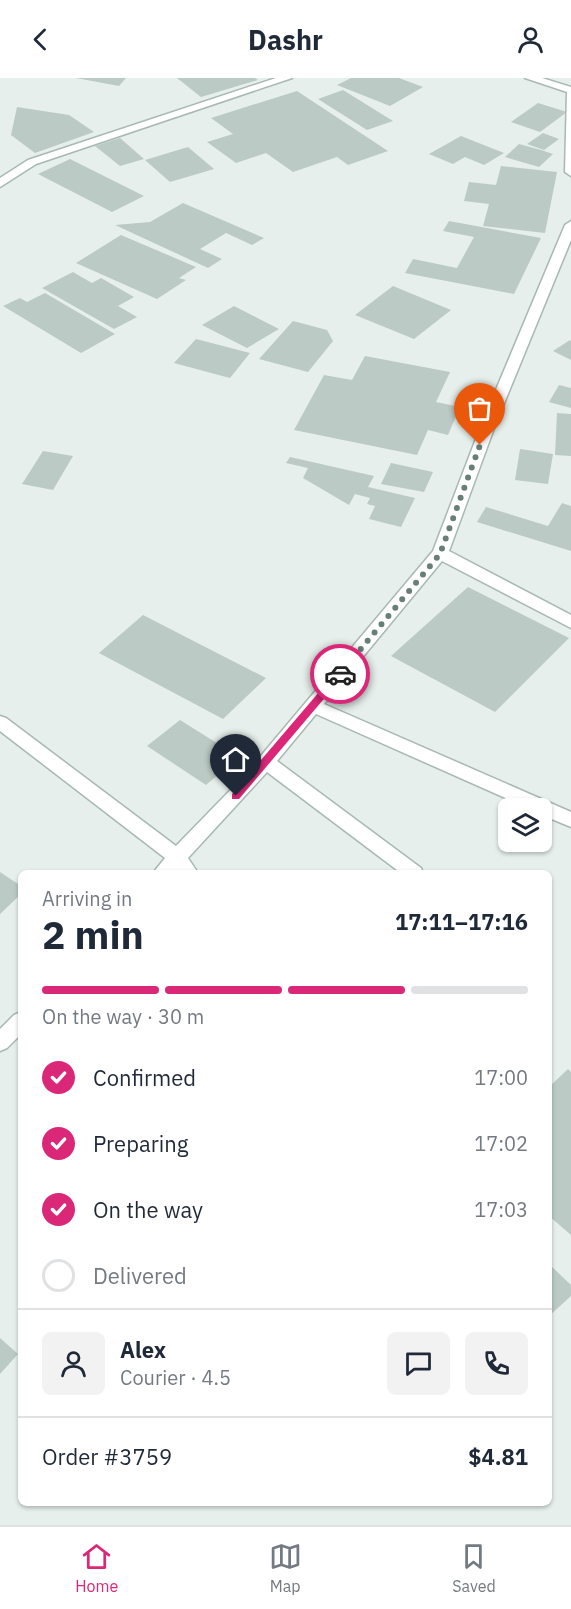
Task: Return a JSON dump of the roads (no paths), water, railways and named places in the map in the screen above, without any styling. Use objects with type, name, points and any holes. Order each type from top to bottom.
[{"type":"street","points":[[0,183],[32,162],[287,78]]},
{"type":"street","points":[[530,78],[571,92],[571,172]]},
{"type":"street","points":[[165,870],[266,762],[440,554],[489,423],[571,225]]},
{"type":"street","points":[[440,554],[571,622]]},
{"type":"street","points":[[314,706],[571,820]]},
{"type":"street","points":[[0,722],[177,857],[187,870]]},
{"type":"street","points":[[266,762],[410,870]]},
{"type":"street","points":[[0,1042],[18,1023]]}]
